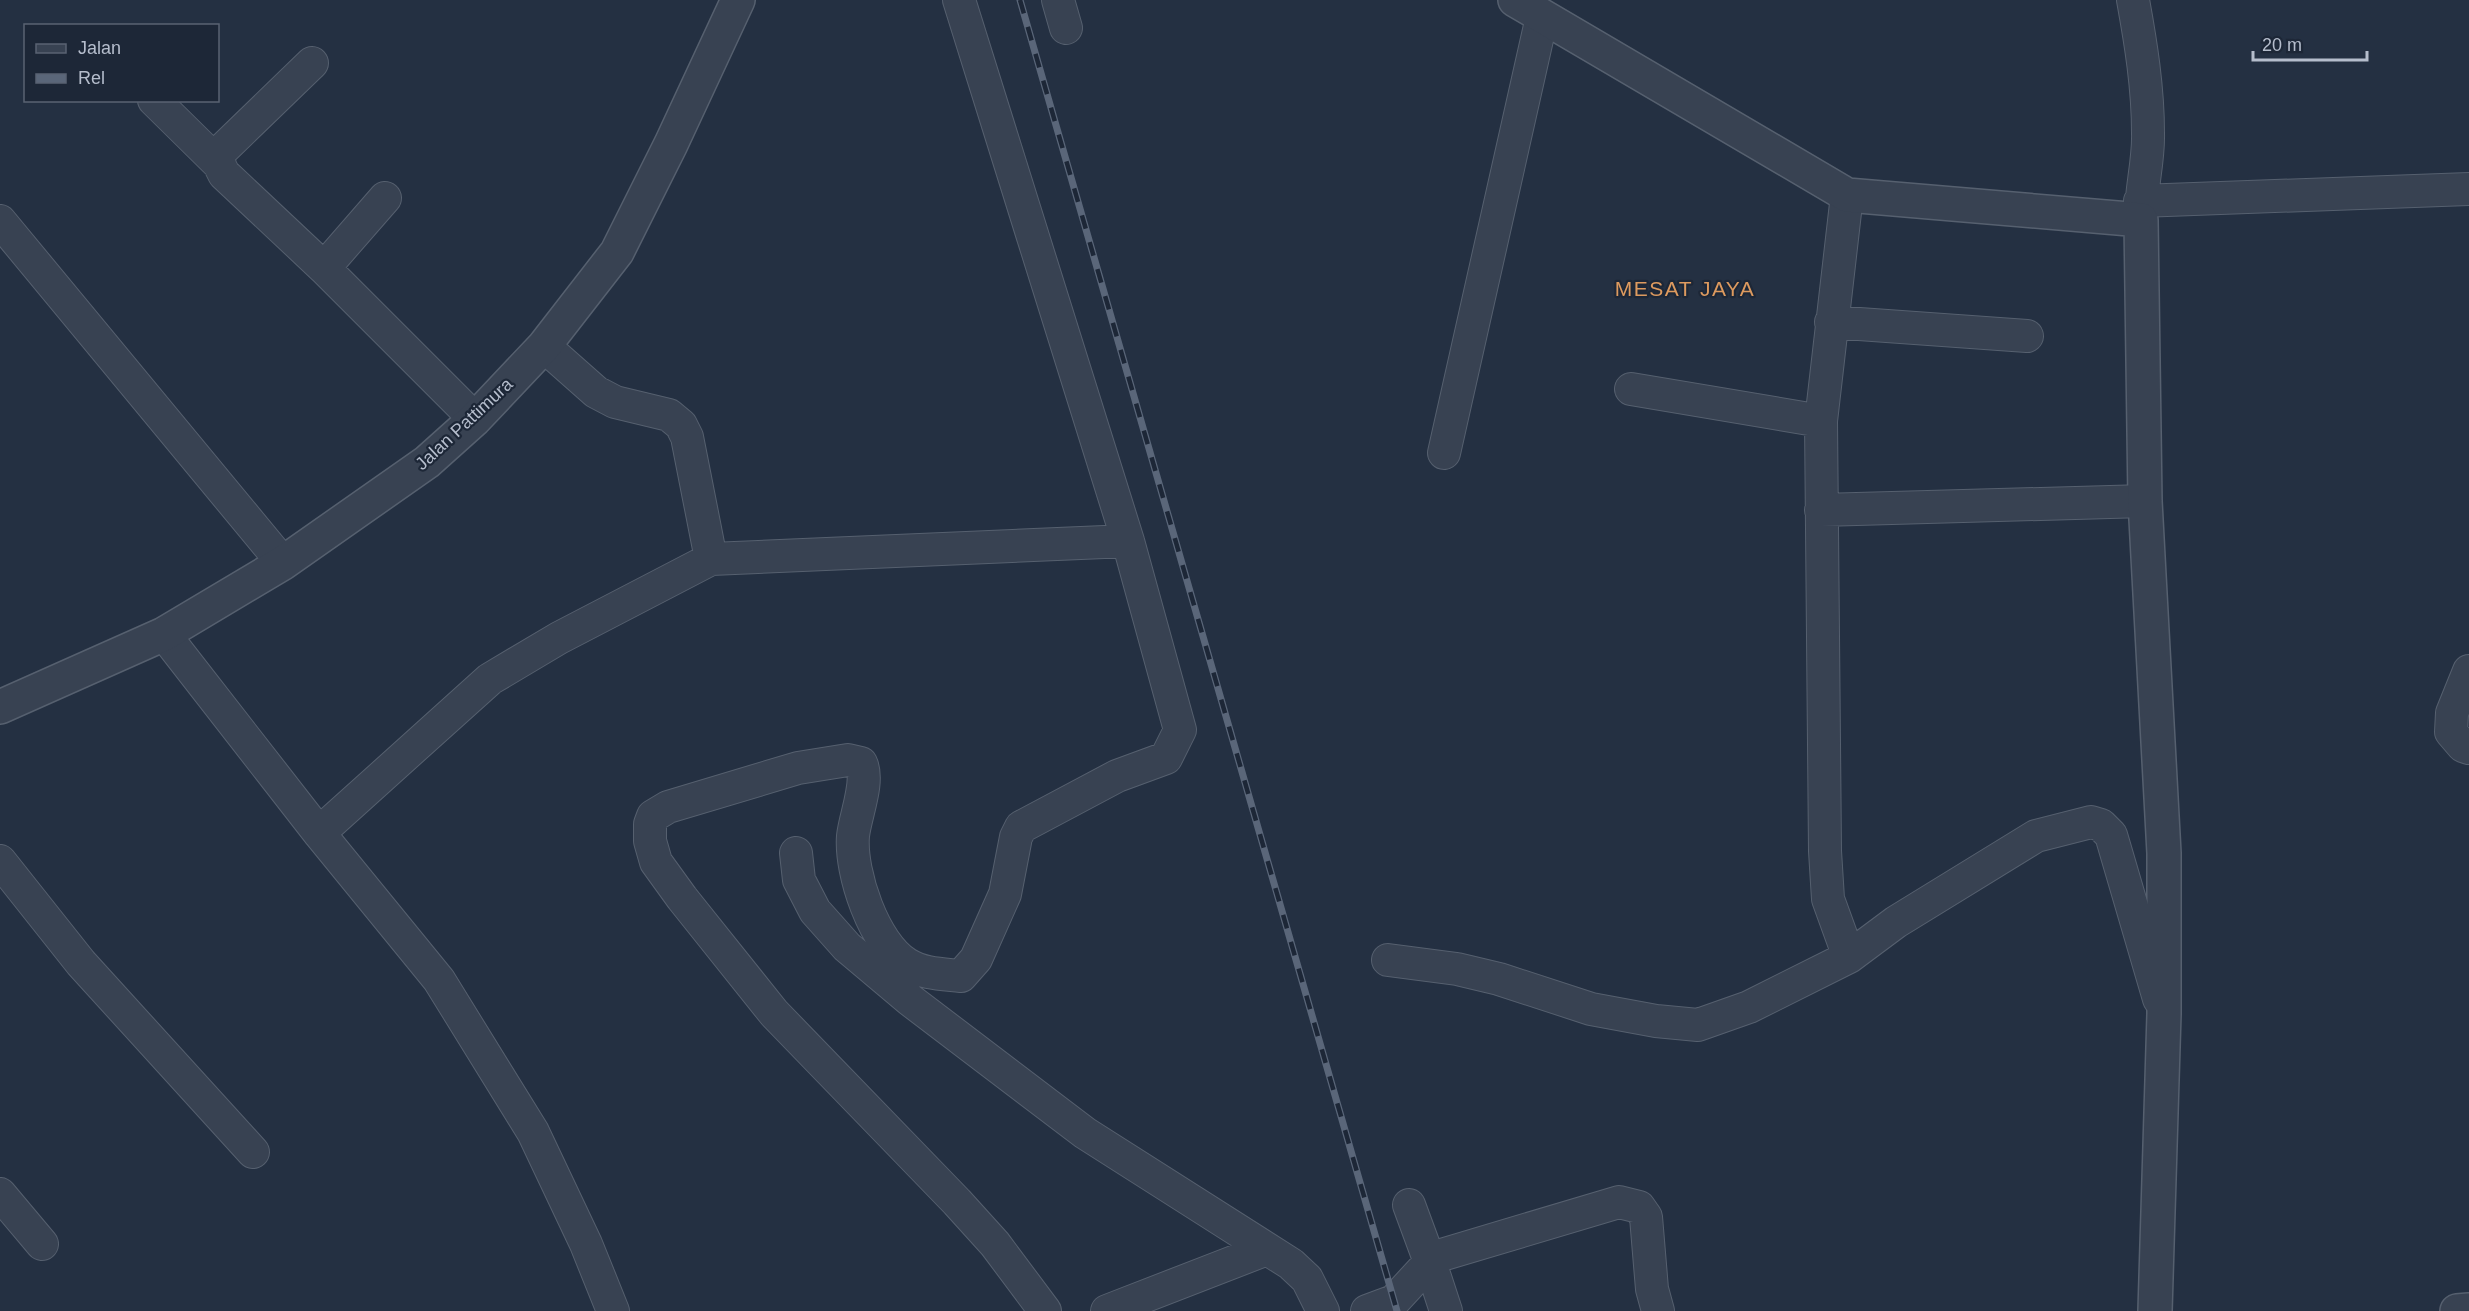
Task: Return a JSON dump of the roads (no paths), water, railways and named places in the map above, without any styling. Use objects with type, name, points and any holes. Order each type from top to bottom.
[{"type":"street","name":"Jalan Pattimura","points":[[0,707],[164,634],[283,563],[427,462],[475,419],[544,346],[617,252],[671,144],[738,0]]},
{"type":"street","points":[[931,1015],[969,968],[1005,894],[1016,837],[1021,827],[1117,776],[1166,758],[1180,730],[1128,541],[959,0]]},
{"type":"street","points":[[2133,0],[2144,55],[2149,135],[2141,211],[2145,501],[2164,853],[2164,1014],[2155,1311]]},
{"type":"street","points":[[1444,453],[1531,7],[1847,195],[2141,211],[2469,189]]},
{"type":"street","points":[[219,165],[220,153],[312,63]]},
{"type":"street","points":[[156,102],[219,165],[224,174],[324,268],[475,419]]},
{"type":"street","points":[[1847,195],[1821,421],[1825,851],[1828,899],[1847,949]]},
{"type":"street","points":[[324,268],[385,198]]},
{"type":"street","points":[[0,221],[11,256],[283,563]]},
{"type":"street","points":[[1831,322],[2027,336]]},
{"type":"street","points":[[544,346],[596,392],[615,402],[669,415],[681,425],[687,437],[711,559]]},
{"type":"street","points":[[1631,389],[1821,421]]},
{"type":"street","points":[[1821,510],[2145,501]]},
{"type":"street","points":[[319,832],[490,679],[559,638],[711,559],[1128,541]]},
{"type":"street","points":[[164,634],[319,832],[439,980],[533,1132],[586,1244],[613,1311]]},
{"type":"street","points":[[2469,671],[2452,713],[2451,732],[2463,746],[2469,748]]},
{"type":"street","points":[[969,968],[932,973],[906,964],[891,951],[878,930],[864,898],[853,856],[853,836],[865,776],[861,763],[848,760],[798,768],[668,807],[653,816],[650,824],[650,841],[656,862],[682,898],[774,1013],[964,1210],[995,1245],[1045,1311]]},
{"type":"street","points":[[1388,960],[1457,969],[1499,979],[1591,1009],[1656,1021],[1698,1025],[1749,1007],[1896,922],[2036,836],[2091,822],[2101,825],[2110,835],[2164,1014]]},
{"type":"street","points":[[796,853],[799,880],[814,911],[847,947],[910,1000],[1085,1133],[1291,1264],[1306,1279],[1323,1311]]},
{"type":"street","points":[[0,861],[81,963],[253,1152]]},
{"type":"street","points":[[0,1194],[42,1244]]},
{"type":"street","points":[[1367,1311],[1394,1301],[1438,1256],[1619,1202],[1639,1207],[1646,1217],[1652,1289],[1658,1311]]},
{"type":"street","points":[[1409,1205],[1446,1311]]},
{"type":"street","points":[[1107,1311],[1267,1249]]},
{"type":"street","points":[[2457,1311],[2469,1310]]},
{"type":"railway","points":[[1020,0],[1397,1311]]},
{"type":"district","name":"MESAT JAYA","points":[[1685,289]]}]
